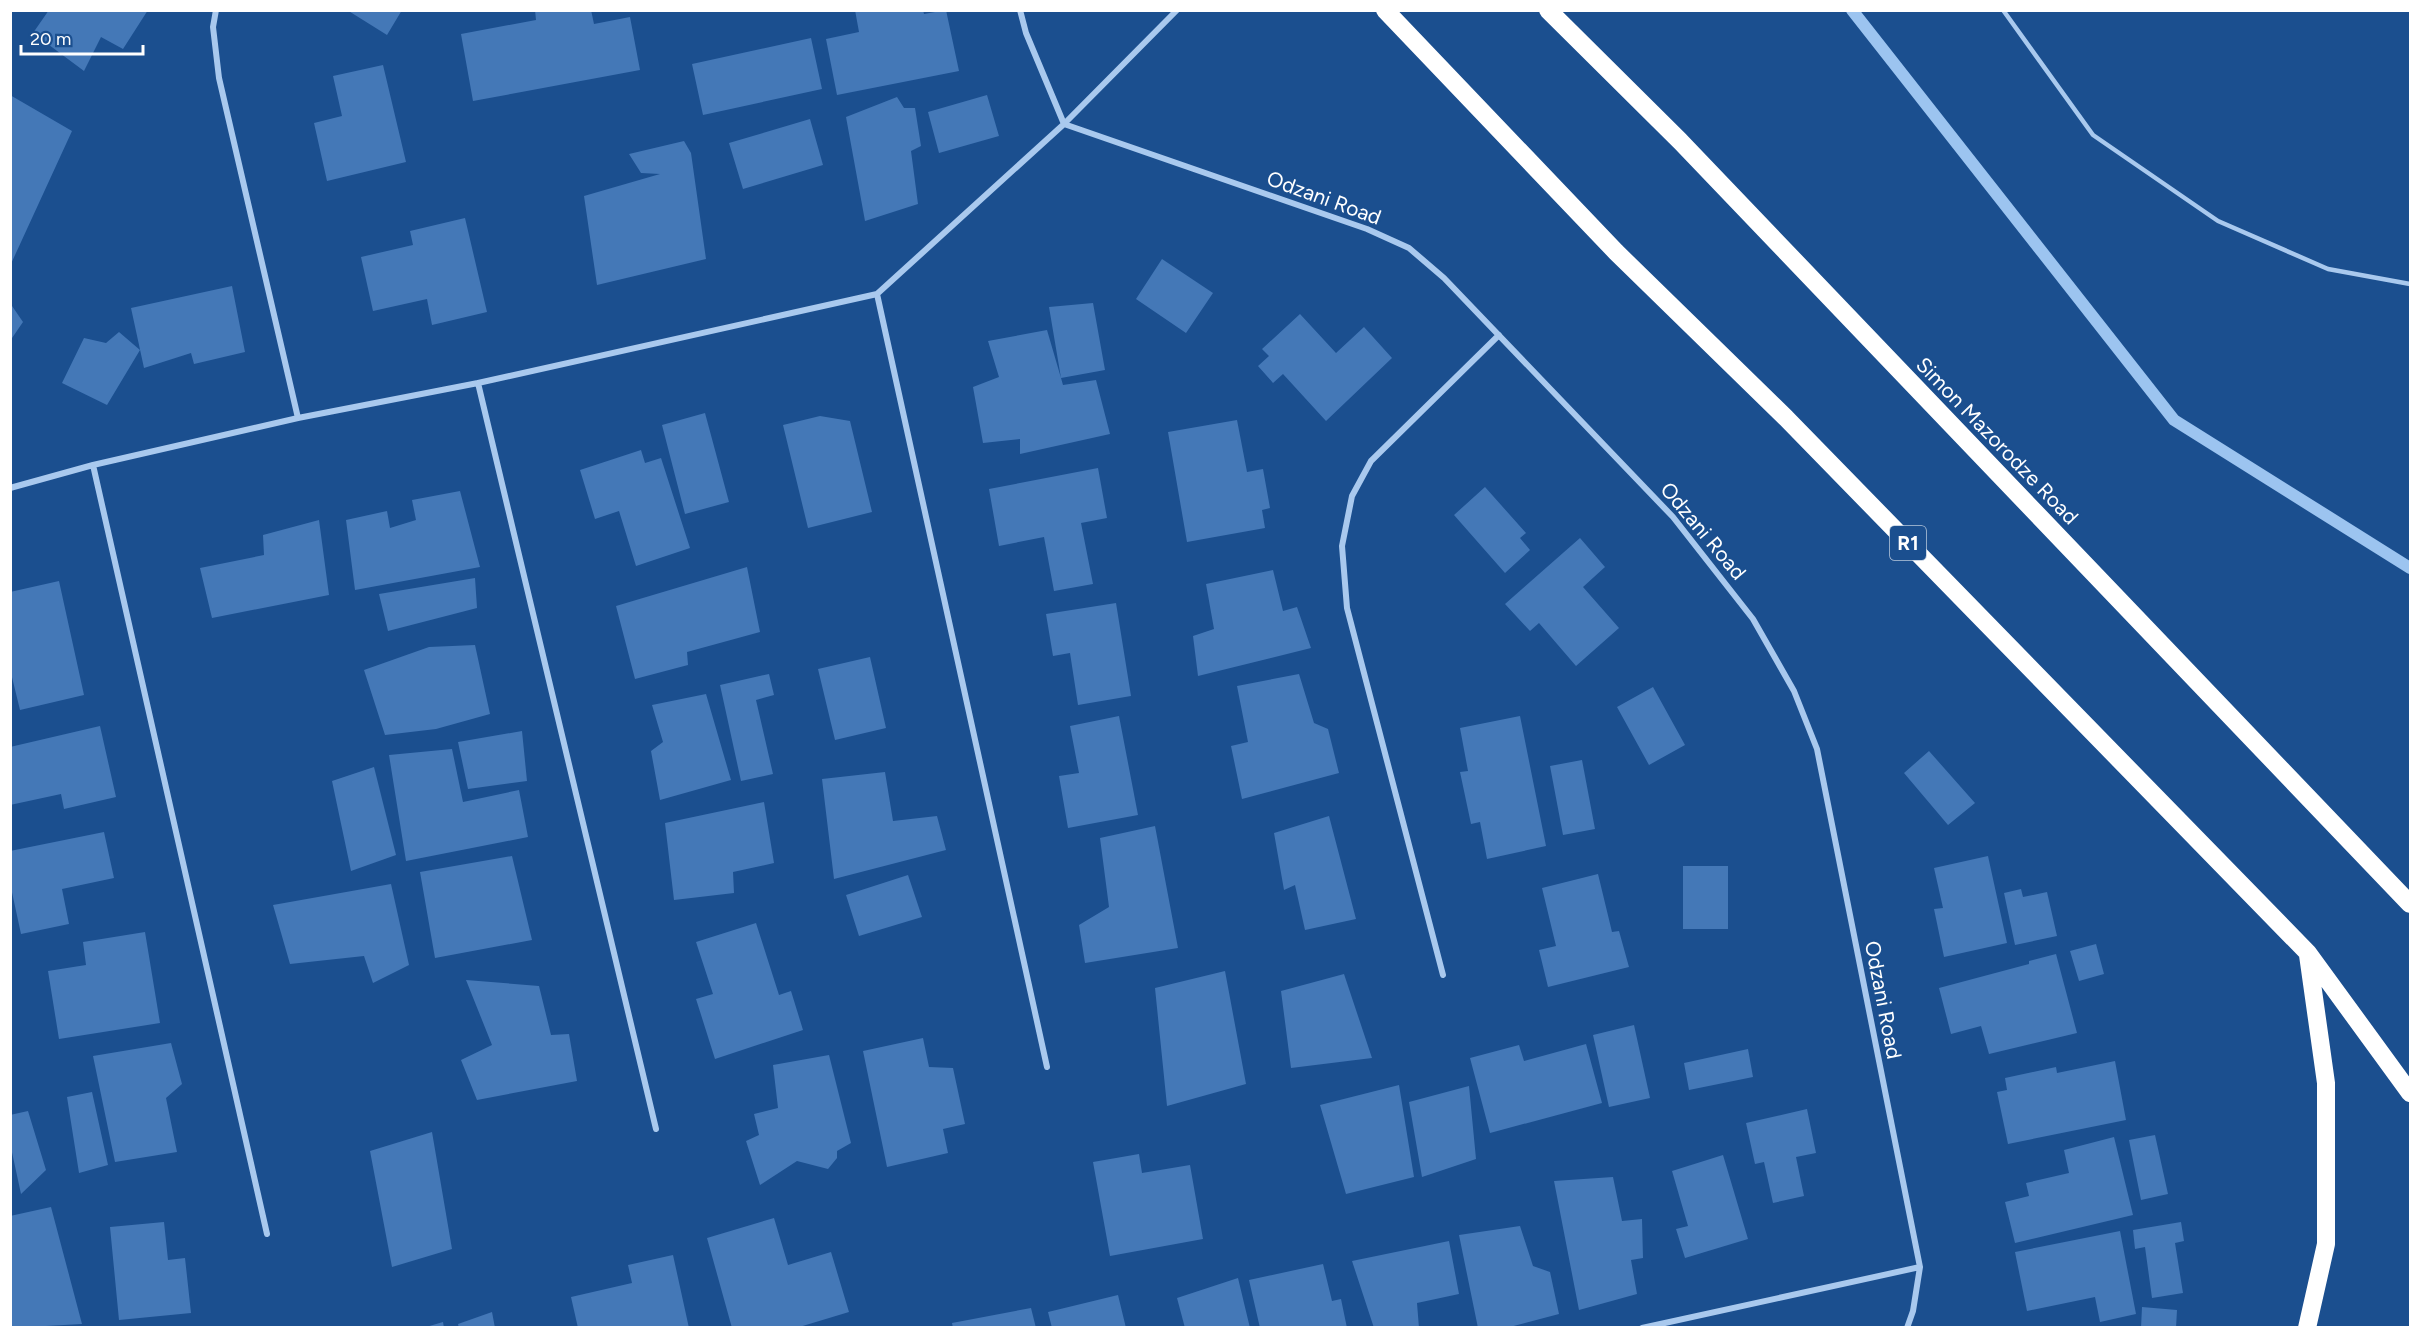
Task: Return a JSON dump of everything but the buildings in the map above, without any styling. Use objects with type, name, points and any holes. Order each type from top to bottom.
[{"type":"highway","name":"R1","points":[[1385,10],[1616,252],[1786,418],[2308,953],[2410,1093]]},
{"type":"highway","name":"Simon Mazorodze Road","points":[[1548,10],[1680,141],[2410,904]]},
{"type":"highway","points":[[2307,1328],[2326,1244],[2326,1083],[2308,953]]},
{"type":"street","points":[[216,10],[213,27],[219,78],[298,418]]},
{"type":"street","points":[[1020,10],[1026,33],[1064,124]]},
{"type":"street","points":[[10,488],[93,465],[298,418],[478,383],[877,294],[1064,124],[1177,10]]},
{"type":"street","name":"Odzani Road","points":[[1064,124],[1367,229],[1409,248],[1444,278],[1673,517],[1753,619],[1794,691],[1817,748],[1920,1267]]},
{"type":"street","points":[[877,294],[1047,1067]]},
{"type":"street","points":[[1443,975],[1347,608],[1342,546],[1352,496],[1371,461],[1499,335]]},
{"type":"street","points":[[478,383],[656,1129]]},
{"type":"street","points":[[93,465],[267,1234]]},
{"type":"street","points":[[1642,1328],[1920,1267],[1913,1311],[1907,1328]]},
{"type":"lane","points":[[2003,10],[2093,135],[2218,221],[2328,269],[2410,284]]},
{"type":"waterway","points":[[1852,10],[2174,420],[2410,568]]}]
